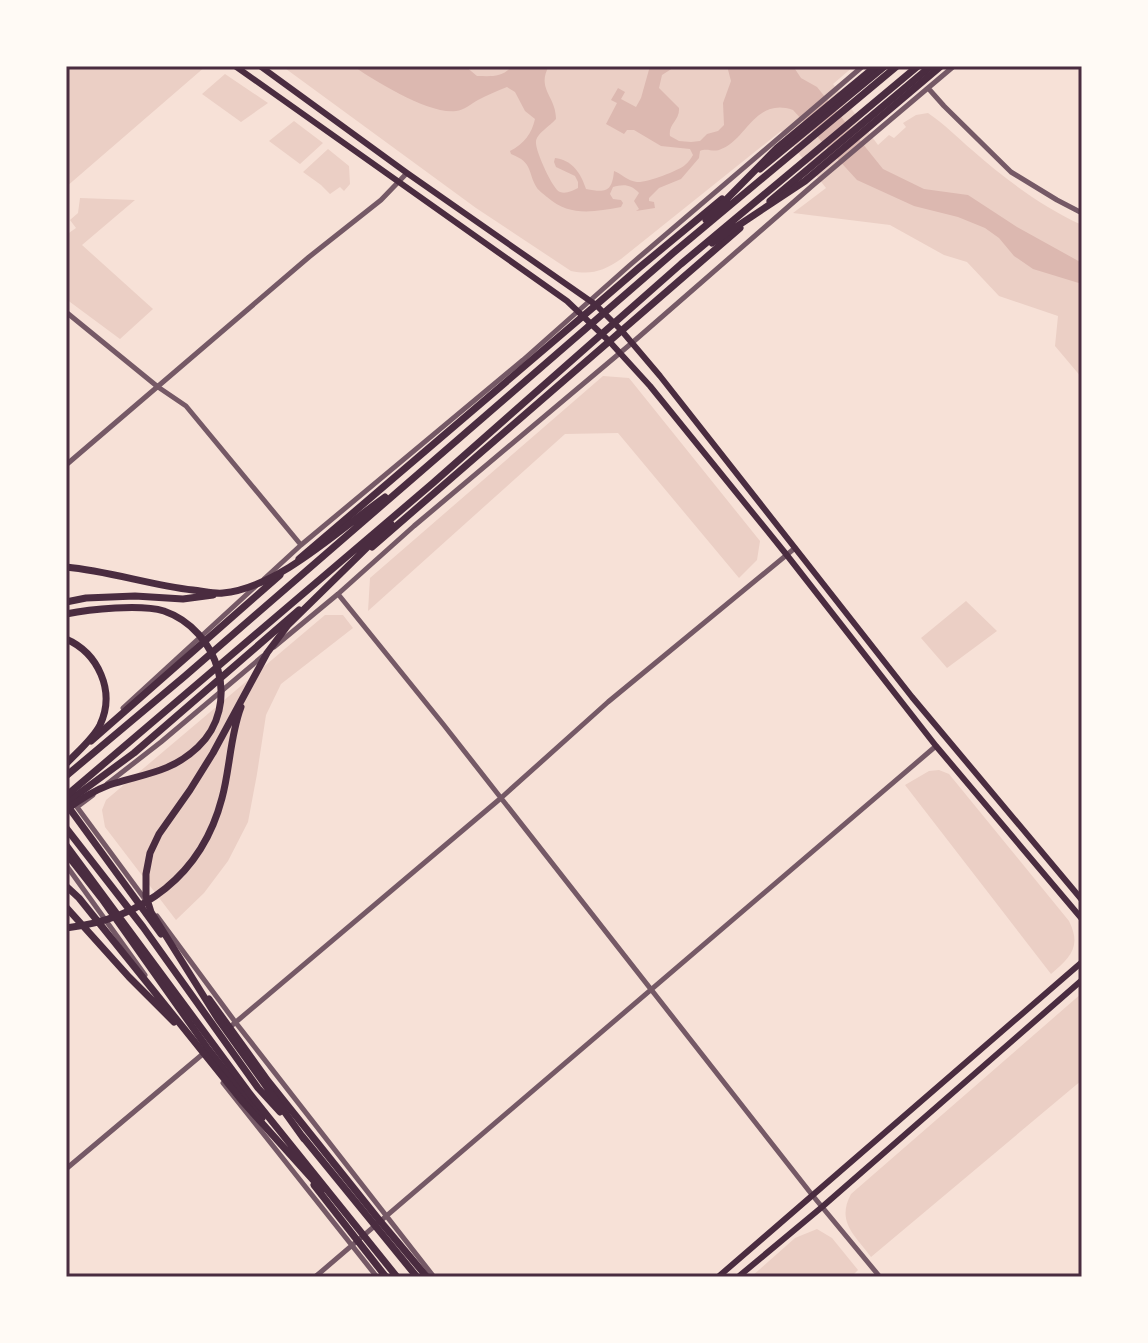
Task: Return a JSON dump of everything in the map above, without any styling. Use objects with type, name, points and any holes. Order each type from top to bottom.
[{"type":"main road","points":[[235,66],[533,277],[609,341],[650,386],[786,554],[936,746],[1082,919]]},
{"type":"main road","points":[[260,66],[593,303],[633,342],[912,697],[1082,900]]},
{"type":"main road","points":[[673,253],[777,148],[876,66]]},
{"type":"main road","points":[[66,762],[580,314],[885,66]]},
{"type":"main road","points":[[66,776],[673,253],[897,66]]},
{"type":"main road","points":[[67,801],[681,264],[918,66]]},
{"type":"main road","points":[[67,801],[134,753],[800,175],[931,66]]},
{"type":"main road","points":[[681,264],[805,181],[941,66]]},
{"type":"main road","points":[[66,602],[135,596],[183,599],[256,585],[300,561],[420,472]]},
{"type":"main road","points":[[304,1139],[218,1019],[151,912],[146,896],[147,863],[159,834],[190,790],[267,653],[288,625],[433,483]]},
{"type":"main road","points":[[66,567],[168,587],[223,593]]},
{"type":"main road","points":[[66,614],[112,608],[158,609],[180,618],[204,639],[216,661],[221,686],[216,719],[208,735],[180,762],[106,786],[78,800],[67,801]]},
{"type":"main road","points":[[66,639],[79,644],[101,670],[105,685],[105,710],[99,728],[66,762]]},
{"type":"main road","points":[[66,928],[98,923],[135,909],[169,885],[192,861],[216,817],[238,715],[249,686]]},
{"type":"main road","points":[[67,801],[233,1025],[268,1081],[427,1277]]},
{"type":"main road","points":[[66,828],[143,927],[258,1088],[417,1277]]},
{"type":"main road","points":[[66,845],[250,1094],[397,1277]]},
{"type":"main road","points":[[66,853],[102,899],[204,1052],[243,1102],[386,1263]]},
{"type":"main road","points":[[66,886],[204,1052],[354,1243],[386,1277]]},
{"type":"main road","points":[[66,907],[129,977],[204,1052]]},
{"type":"main road","points":[[718,1277],[1082,962]]},
{"type":"main road","points":[[738,1277],[1082,980]]},
{"type":"street","points":[[77,807],[161,742],[338,594],[954,66]]},
{"type":"street","points":[[593,303],[862,67]]},
{"type":"street","points":[[928,88],[1011,172],[1082,213]]},
{"type":"street","points":[[66,465],[407,173]]},
{"type":"street","points":[[66,312],[186,406],[301,545]]},
{"type":"street","points":[[66,762],[301,545],[580,314]]},
{"type":"street","points":[[67,801],[77,807],[233,1025],[501,798],[608,702],[795,548]]},
{"type":"street","points":[[338,594],[880,1277]]},
{"type":"street","points":[[315,1277],[936,746]]},
{"type":"street","points":[[66,865],[204,1052],[66,1169]]},
{"type":"street","points":[[382,1218],[434,1277]]},
{"type":"street","points":[[354,1243],[377,1277]]},
{"type":"shaded area","points":[[66,66],[206,66],[66,187]]},
{"type":"shaded area","points":[[282,66],[854,66],[833,84],[878,145],[889,135],[894,138],[906,127],[903,123],[916,115],[928,113],[1011,182],[1082,225],[1082,378],[1055,346],[1058,316],[999,296],[967,262],[944,255],[890,225],[793,213],[826,188],[781,131],[621,259],[597,271],[578,272],[571,271],[476,208]]},
{"type":"shaded area","points":[[353,66],[465,66],[477,76],[487,76],[500,74],[512,66],[549,66],[545,81],[556,119],[538,136],[536,146],[553,184],[564,193],[578,188],[578,182],[575,176],[556,167],[555,158],[575,168],[586,189],[599,191],[610,187],[614,171],[641,182],[676,170],[691,159],[690,149],[661,146],[634,130],[627,130],[624,134],[606,124],[617,103],[611,100],[618,88],[625,92],[621,99],[636,107],[650,66],[676,66],[662,75],[659,88],[679,108],[670,136],[691,142],[700,141],[724,125],[723,103],[731,81],[727,66],[793,66],[801,78],[817,87],[883,169],[924,189],[968,195],[1082,263],[1082,284],[1033,269],[1014,256],[999,238],[985,228],[958,217],[914,206],[857,180],[793,110],[769,110],[729,145],[719,150],[700,151],[699,158],[681,179],[659,188],[649,198],[655,208],[636,211],[639,209],[634,201],[639,193],[624,185],[613,187],[610,194],[613,199],[621,200],[621,207],[582,211],[564,208],[547,197],[537,188],[527,164],[511,154],[510,151],[527,138],[535,119],[525,111],[515,92],[507,87],[462,109],[445,111],[403,96]]},
{"type":"shaded area","points":[[225,74],[268,103],[241,122],[202,94]]},
{"type":"shaded area","points":[[294,121],[323,143],[300,164],[269,141]]},
{"type":"shaded area","points":[[328,149],[349,166],[350,184],[344,191],[340,187],[330,194],[303,172]]},
{"type":"shaded area","points":[[80,198],[135,200],[82,245],[153,309],[120,339],[66,299],[66,235],[76,228],[70,220],[78,213]]},
{"type":"shaded area","points":[[603,376],[629,378],[760,541],[757,560],[739,578],[618,433],[565,434],[368,611],[370,578]]},
{"type":"shaded area","points":[[966,601],[997,631],[947,668],[921,638]]},
{"type":"shaded area","points":[[325,615],[343,615],[353,628],[281,684],[266,715],[248,822],[228,861],[204,893],[176,920],[105,827],[102,810],[106,800]]},
{"type":"shaded area","points":[[939,770],[949,774],[1069,921],[1074,938],[1072,951],[1051,974],[905,785],[929,771]]},
{"type":"shaded area","points":[[1082,993],[1082,1080],[871,1257],[849,1228],[846,1213],[851,1194]]},
{"type":"shaded area","points":[[817,1229],[832,1238],[858,1270],[851,1277],[751,1277],[795,1238]]}]
